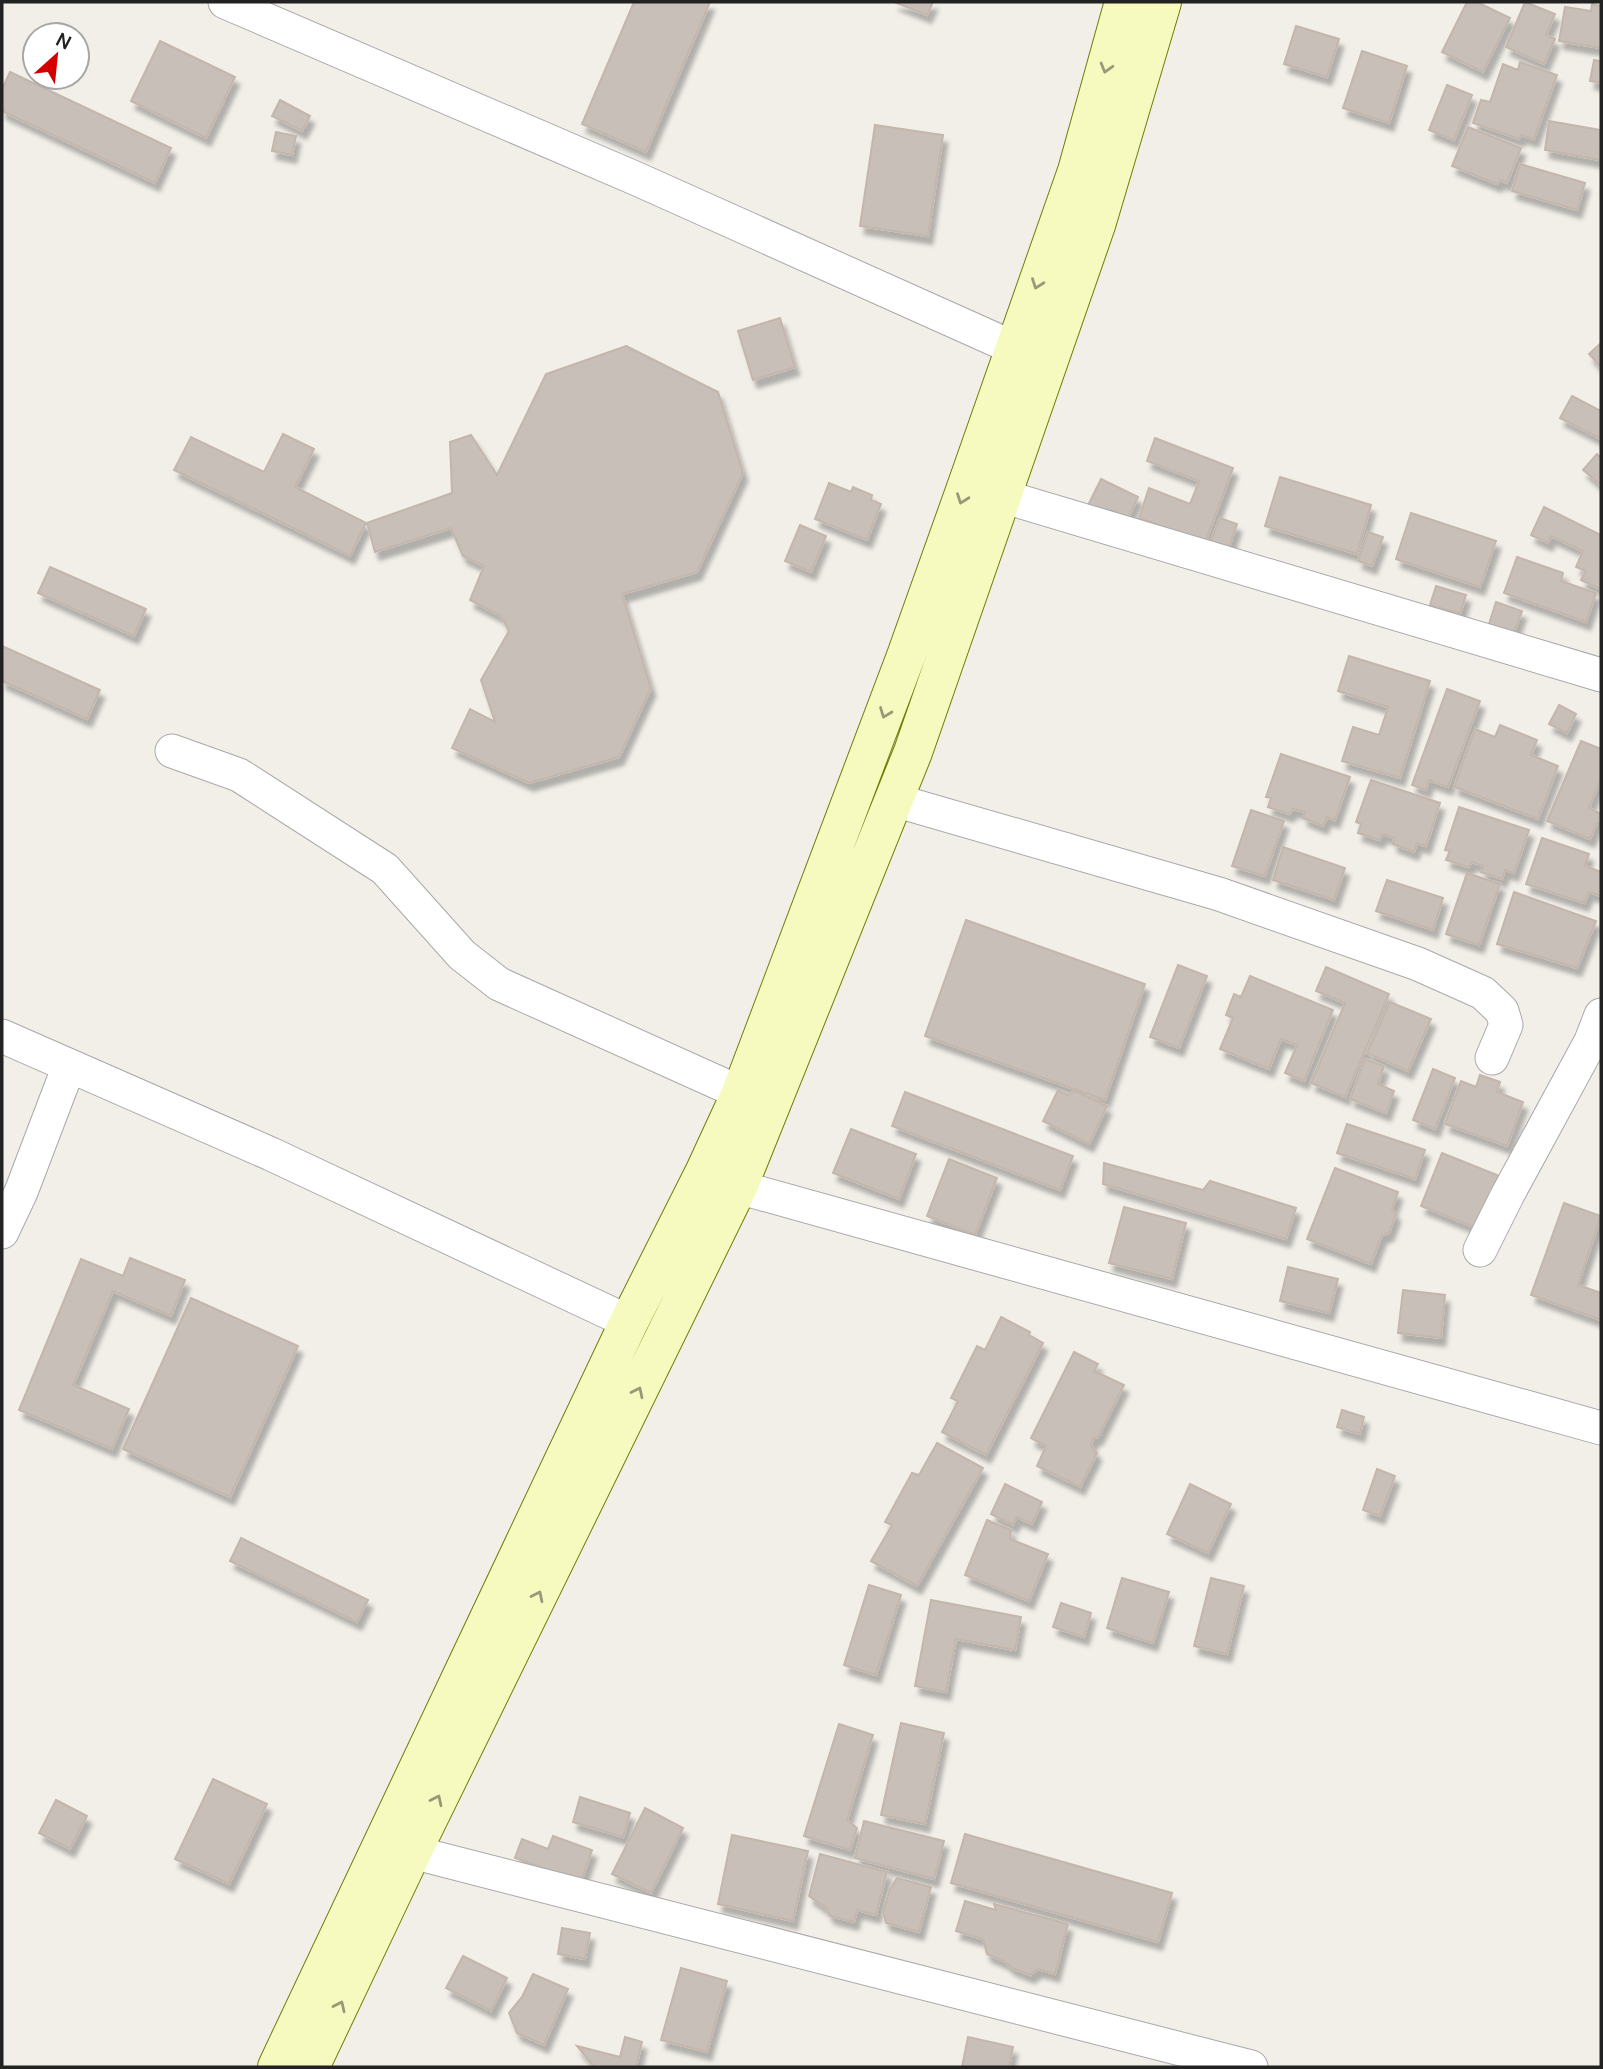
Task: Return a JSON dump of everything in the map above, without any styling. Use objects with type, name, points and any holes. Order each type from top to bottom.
[{"type":"main road","points":[[310,2067],[381,1883],[629,1322],[722,1179],[741,1093],[901,669],[1077,171],[1124,2]]},
{"type":"main road","points":[[277,2067],[381,1883],[412,1853],[894,800],[1096,225],[1162,2]]},
{"type":"street","points":[[225,2],[638,179],[1014,348],[1049,360]]},
{"type":"street","points":[[1002,496],[1601,675]]},
{"type":"street","points":[[172,751],[239,775],[385,869],[461,955],[499,984],[741,1093]]},
{"type":"street","points":[[894,800],[1219,894],[1418,964],[1483,993],[1502,1011],[1506,1026],[1492,1058]]},
{"type":"street","points":[[1480,1250],[1591,1041],[1601,1015]]},
{"type":"street","points":[[2,1036],[271,1154],[629,1322]]},
{"type":"street","points":[[2,1232],[21,1192],[69,1066]]},
{"type":"street","points":[[722,1179],[1601,1429]]},
{"type":"street","points":[[412,1853],[1251,2067]]},
{"type":"building","points":[[634,2],[710,2],[646,152],[582,124]]},
{"type":"building","points":[[894,2],[933,2],[927,15]]},
{"type":"building","points":[[1467,2],[1477,2],[1510,18],[1483,72],[1442,52]]},
{"type":"building","points":[[1525,2],[1555,14],[1546,35],[1555,39],[1544,64],[1506,47]]},
{"type":"building","points":[[1592,4],[1601,6],[1601,48],[1559,41],[1565,7],[1591,11]]},
{"type":"building","points":[[1296,26],[1339,39],[1327,77],[1284,64]]},
{"type":"building","points":[[160,41],[235,77],[206,138],[131,101]]},
{"type":"building","points":[[1362,51],[1407,66],[1389,123],[1343,108]]},
{"type":"building","points":[[1594,60],[1601,61],[1601,83],[1590,81]]},
{"type":"building","points":[[1520,62],[1557,75],[1534,139],[1521,135],[1519,139],[1473,123],[1481,100],[1490,102],[1503,64],[1518,70]]},
{"type":"building","points":[[10,72],[21,77],[21,91],[50,91],[171,148],[155,183],[2,111],[2,89]]},
{"type":"building","points":[[1447,85],[1472,95],[1454,140],[1429,130]]},
{"type":"building","points":[[280,100],[310,116],[302,131],[272,116]]},
{"type":"building","points":[[1549,121],[1601,130],[1600,160],[1545,150]]},
{"type":"building","points":[[875,125],[943,135],[928,236],[860,226]]},
{"type":"building","points":[[1468,127],[1521,148],[1507,183],[1500,180],[1497,184],[1452,166]]},
{"type":"building","points":[[276,132],[296,136],[292,155],[272,151]]},
{"type":"building","points":[[1520,164],[1585,183],[1577,210],[1512,191]]},
{"type":"building","points":[[780,318],[795,367],[753,380],[738,331]]},
{"type":"building","points":[[1601,343],[1601,367],[1589,354]]},
{"type":"building","points":[[626,346],[718,392],[743,473],[697,572],[622,594],[651,688],[619,757],[529,783],[452,748],[470,709],[495,722],[481,680],[509,631],[501,616],[470,600],[484,566],[463,556],[451,528],[375,552],[367,523],[452,493],[450,442],[471,435],[497,475],[546,374]]},
{"type":"building","points":[[1572,396],[1601,411],[1601,439],[1560,418]]},
{"type":"building","points":[[283,434],[314,449],[295,487],[366,523],[350,556],[174,470],[191,437],[264,472]]},
{"type":"building","points":[[1155,438],[1233,468],[1205,543],[1139,518],[1149,488],[1190,504],[1199,481],[1147,461]]},
{"type":"building","points":[[1597,454],[1601,458],[1601,485],[1583,470]]},
{"type":"building","points":[[1280,477],[1371,505],[1357,554],[1265,526]]},
{"type":"building","points":[[1101,479],[1138,497],[1128,518],[1111,510],[1108,515],[1088,505]]},
{"type":"building","points":[[829,483],[851,492],[853,487],[872,495],[871,500],[881,504],[867,540],[815,519]]},
{"type":"building","points":[[1544,507],[1601,535],[1600,589],[1581,580],[1586,571],[1576,567],[1583,551],[1551,536],[1548,543],[1531,535]]},
{"type":"building","points":[[1411,513],[1496,541],[1480,587],[1396,559]]},
{"type":"building","points":[[1220,518],[1237,524],[1229,548],[1211,541]]},
{"type":"building","points":[[800,525],[826,536],[811,572],[785,561]]},
{"type":"building","points":[[1368,532],[1383,537],[1372,566],[1358,561]]},
{"type":"building","points":[[1517,557],[1563,573],[1561,581],[1596,593],[1586,622],[1504,593]]},
{"type":"building","points":[[50,567],[146,609],[134,636],[38,593]]},
{"type":"building","points":[[1436,586],[1466,595],[1460,614],[1430,605]]},
{"type":"building","points":[[1496,602],[1522,611],[1513,635],[1488,627]]},
{"type":"building","points":[[2,646],[100,690],[87,719],[2,681]]},
{"type":"building","points":[[1349,656],[1430,681],[1400,778],[1342,761],[1353,727],[1379,735],[1388,707],[1338,691]]},
{"type":"building","points":[[1447,689],[1480,701],[1448,787],[1429,780],[1426,790],[1412,785]]},
{"type":"building","points":[[1559,705],[1576,714],[1567,733],[1549,724]]},
{"type":"building","points":[[1500,725],[1537,740],[1531,755],[1558,766],[1538,819],[1454,787],[1475,729],[1495,737]]},
{"type":"building","points":[[1581,741],[1601,749],[1601,778],[1589,808],[1601,814],[1590,839],[1547,821]]},
{"type":"building","points":[[1281,754],[1350,777],[1335,820],[1327,817],[1323,826],[1303,818],[1305,812],[1293,809],[1289,814],[1268,807],[1271,798],[1266,797]]},
{"type":"building","points":[[1371,780],[1440,803],[1426,846],[1417,843],[1414,852],[1393,844],[1394,838],[1383,834],[1379,840],[1358,833],[1361,824],[1356,822]]},
{"type":"building","points":[[1459,807],[1529,830],[1514,873],[1505,870],[1502,879],[1481,872],[1483,866],[1472,862],[1468,867],[1446,860],[1450,851],[1445,850]]},
{"type":"building","points":[[1251,810],[1284,821],[1265,876],[1232,866]]},
{"type":"building","points":[[1542,838],[1589,854],[1585,866],[1601,872],[1601,896],[1589,892],[1584,903],[1526,884]]},
{"type":"building","points":[[1283,847],[1345,868],[1334,900],[1273,880]]},
{"type":"building","points":[[1467,873],[1500,884],[1479,945],[1446,934]]},
{"type":"building","points":[[1387,880],[1443,898],[1433,930],[1376,911]]},
{"type":"building","points":[[1514,892],[1596,921],[1577,968],[1497,944]]},
{"type":"building","points":[[966,920],[1145,984],[1105,1100],[925,1036]]},
{"type":"building","points":[[1178,965],[1207,976],[1179,1048],[1150,1037]]},
{"type":"building","points":[[1326,967],[1389,994],[1345,1097],[1311,1083],[1345,1003],[1316,991]]},
{"type":"building","points":[[1250,976],[1333,1010],[1304,1081],[1285,1073],[1297,1045],[1281,1039],[1269,1069],[1220,1049],[1233,1018],[1226,1015],[1234,994],[1241,997]]},
{"type":"building","points":[[1390,1002],[1431,1019],[1408,1071],[1367,1053]]},
{"type":"building","points":[[1365,1059],[1384,1066],[1378,1084],[1394,1091],[1386,1113],[1350,1099]]},
{"type":"building","points":[[1433,1069],[1455,1078],[1435,1129],[1413,1120]]},
{"type":"building","points":[[1480,1075],[1500,1082],[1497,1092],[1523,1102],[1507,1146],[1445,1124],[1461,1081],[1476,1087]]},
{"type":"building","points":[[1058,1090],[1068,1095],[1075,1091],[1107,1106],[1089,1144],[1043,1121]]},
{"type":"building","points":[[905,1092],[1073,1156],[1060,1190],[892,1126]]},
{"type":"building","points":[[1347,1124],[1425,1150],[1415,1179],[1337,1153]]},
{"type":"building","points":[[851,1129],[916,1154],[899,1199],[833,1173]]},
{"type":"building","points":[[1442,1153],[1502,1177],[1481,1230],[1421,1206]]},
{"type":"building","points":[[949,1159],[997,1178],[975,1235],[927,1216]]},
{"type":"building","points":[[1104,1163],[1203,1190],[1210,1181],[1296,1208],[1286,1239],[1103,1184]]},
{"type":"building","points":[[1335,1168],[1398,1192],[1392,1209],[1396,1214],[1389,1233],[1382,1235],[1371,1264],[1307,1239]]},
{"type":"building","points":[[1564,1203],[1601,1216],[1578,1285],[1601,1293],[1601,1320],[1531,1295]]},
{"type":"building","points":[[1124,1207],[1186,1223],[1172,1279],[1109,1263]]},
{"type":"building","points":[[130,1258],[185,1280],[171,1316],[113,1291],[73,1385],[129,1409],[112,1449],[19,1410],[81,1259],[123,1276]]},
{"type":"building","points":[[1288,1267],[1338,1279],[1329,1313],[1280,1301]]},
{"type":"building","points":[[1403,1290],[1445,1295],[1441,1338],[1398,1333]]},
{"type":"building","points":[[191,1298],[298,1346],[230,1497],[123,1449]]},
{"type":"building","points":[[1001,1317],[1030,1332],[1029,1335],[1043,1343],[986,1455],[942,1432],[958,1401],[951,1398],[977,1346],[985,1350]]},
{"type":"building","points":[[1074,1352],[1098,1364],[1094,1371],[1124,1385],[1098,1437],[1093,1438],[1091,1446],[1097,1453],[1080,1487],[1037,1466],[1046,1446],[1031,1438]]},
{"type":"building","points":[[1342,1410],[1364,1417],[1360,1434],[1337,1427]]},
{"type":"building","points":[[937,1443],[983,1468],[917,1586],[871,1561],[892,1525],[885,1522],[912,1473],[919,1475]]},
{"type":"building","points":[[1377,1469],[1395,1476],[1380,1516],[1363,1510]]},
{"type":"building","points":[[1005,1484],[1042,1502],[1032,1524],[1017,1517],[1013,1525],[991,1514]]},
{"type":"building","points":[[1190,1484],[1231,1504],[1208,1553],[1167,1534]]},
{"type":"building","points":[[987,1520],[1011,1530],[1010,1539],[1048,1554],[1029,1601],[965,1575]]},
{"type":"building","points":[[241,1538],[368,1600],[357,1622],[230,1561]]},
{"type":"building","points":[[1122,1578],[1169,1592],[1153,1643],[1107,1628]]},
{"type":"building","points":[[1211,1578],[1244,1586],[1227,1654],[1194,1646]]},
{"type":"building","points":[[869,1585],[901,1595],[876,1675],[844,1665]]},
{"type":"building","points":[[931,1600],[1021,1617],[1015,1650],[956,1639],[946,1692],[915,1686]]},
{"type":"building","points":[[1061,1603],[1091,1613],[1084,1637],[1053,1627]]},
{"type":"building","points":[[901,1723],[944,1733],[925,1824],[881,1815]]},
{"type":"building","points":[[839,1724],[873,1735],[847,1820],[857,1828],[850,1850],[804,1836]]},
{"type":"building","points":[[213,1779],[267,1804],[229,1884],[175,1859]]},
{"type":"building","points":[[580,1797],[630,1813],[623,1837],[573,1822]]},
{"type":"building","points":[[56,1800],[87,1816],[70,1849],[39,1833]]},
{"type":"building","points":[[645,1808],[683,1828],[651,1893],[612,1874]]},
{"type":"building","points":[[864,1821],[944,1841],[934,1879],[855,1858]]},
{"type":"building","points":[[965,1834],[1172,1893],[1158,1942],[951,1883]]},
{"type":"building","points":[[732,1835],[808,1851],[793,1921],[718,1904]]},
{"type":"building","points":[[553,1836],[592,1850],[581,1882],[515,1858],[522,1839],[548,1849]]},
{"type":"building","points":[[820,1854],[887,1872],[876,1915],[857,1910],[854,1922],[830,1916],[826,1908],[809,1896]]},
{"type":"building","points":[[897,1878],[931,1887],[919,1932],[886,1923],[883,1912],[890,1889]]},
{"type":"building","points":[[965,1901],[996,1910],[994,1904],[1068,1924],[1055,1974],[1038,1969],[1030,1975],[1012,1968],[1004,1961],[987,1954],[983,1939],[956,1931]]},
{"type":"building","points":[[562,1928],[590,1933],[585,1959],[558,1954]]},
{"type":"building","points":[[463,1956],[507,1978],[491,2011],[446,1988]]},
{"type":"building","points":[[681,1968],[727,1981],[707,2052],[661,2040]]},
{"type":"building","points":[[533,1974],[568,1989],[544,2045],[517,2033],[509,2013],[522,1997]]},
{"type":"building","points":[[625,2037],[642,2042],[636,2067],[594,2067],[577,2046],[620,2057]]},
{"type":"building","points":[[968,2037],[1013,2047],[1009,2067],[962,2067]]}]
